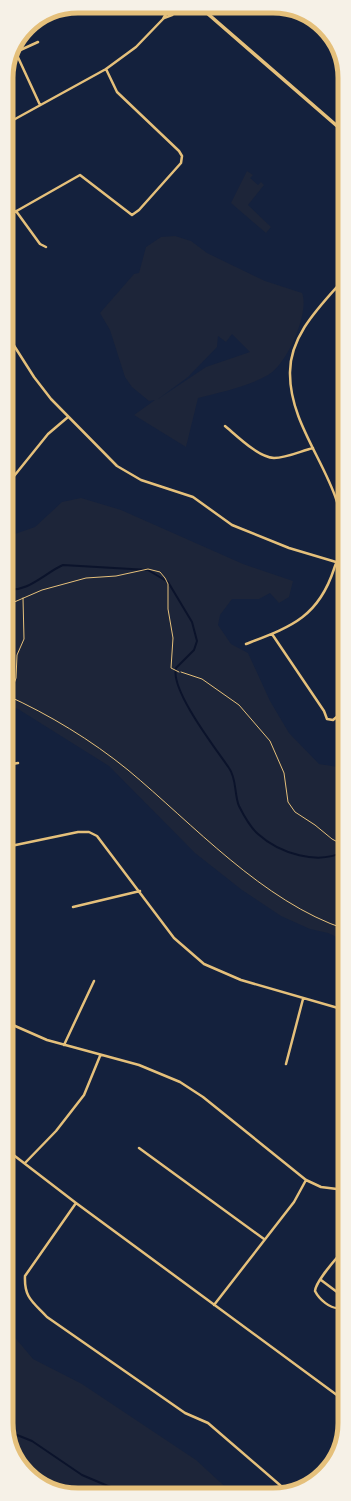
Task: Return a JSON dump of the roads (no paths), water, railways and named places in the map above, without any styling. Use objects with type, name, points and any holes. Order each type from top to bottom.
[{"type":"main road","points":[[207,13],[338,127]]},
{"type":"street","points":[[13,120],[106,68],[136,47],[166,13]]},
{"type":"street","points":[[163,18],[174,13]]},
{"type":"street","points":[[19,50],[38,42]]},
{"type":"street","points":[[17,55],[40,105]]},
{"type":"street","points":[[13,213],[80,174],[132,215],[181,162],[182,156],[179,151],[117,92],[106,68]]},
{"type":"street","points":[[16,211],[40,244],[46,247]]},
{"type":"street","points":[[338,287],[312,317],[298,338],[290,374],[293,397],[300,418],[338,506]]},
{"type":"street","points":[[13,344],[34,377],[68,417],[117,466],[141,480],[193,497],[232,524],[266,540],[336,562]]},
{"type":"street","points":[[13,477],[48,434],[68,417]]},
{"type":"street","points":[[224,426],[263,455],[274,458],[285,457],[313,448]]},
{"type":"street","points":[[246,644],[295,623],[316,606],[328,586],[338,557]]},
{"type":"street","points":[[272,634],[324,711],[327,720],[334,720],[338,716]]},
{"type":"street","points":[[13,764],[18,763]]},
{"type":"street","points":[[13,846],[78,832],[89,832],[97,836],[106,845],[174,938],[204,964],[241,980],[338,1008]]},
{"type":"street","points":[[73,906],[140,891]]},
{"type":"street","points":[[64,1045],[94,981]]},
{"type":"street","points":[[286,1064],[302,998]]},
{"type":"street","points":[[13,1025],[47,1040],[151,1070],[180,1082],[203,1097],[306,1180],[321,1187],[338,1189]]},
{"type":"street","points":[[25,1163],[74,1110],[84,1095],[100,1056]]},
{"type":"street","points":[[140,1148],[264,1239]]},
{"type":"street","points":[[13,1155],[338,1397]]},
{"type":"street","points":[[214,1305],[294,1202],[306,1180]]},
{"type":"street","points":[[76,1203],[25,1276],[24,1289],[32,1302],[47,1316],[185,1413],[208,1423],[282,1487]]},
{"type":"street","points":[[338,1257],[316,1287],[317,1295],[332,1307],[338,1308]]},
{"type":"street","points":[[321,1280],[338,1293]]},
{"type":"waterway","points":[[13,589],[28,586],[63,565],[148,570],[168,582],[192,622],[197,641],[194,650],[176,668],[176,678],[180,690],[195,719],[232,772],[237,801],[247,821],[255,831],[267,841],[288,852],[311,857],[323,857],[338,854]]},
{"type":"waterway","points":[[14,1434],[32,1441],[82,1475],[114,1488]]}]
